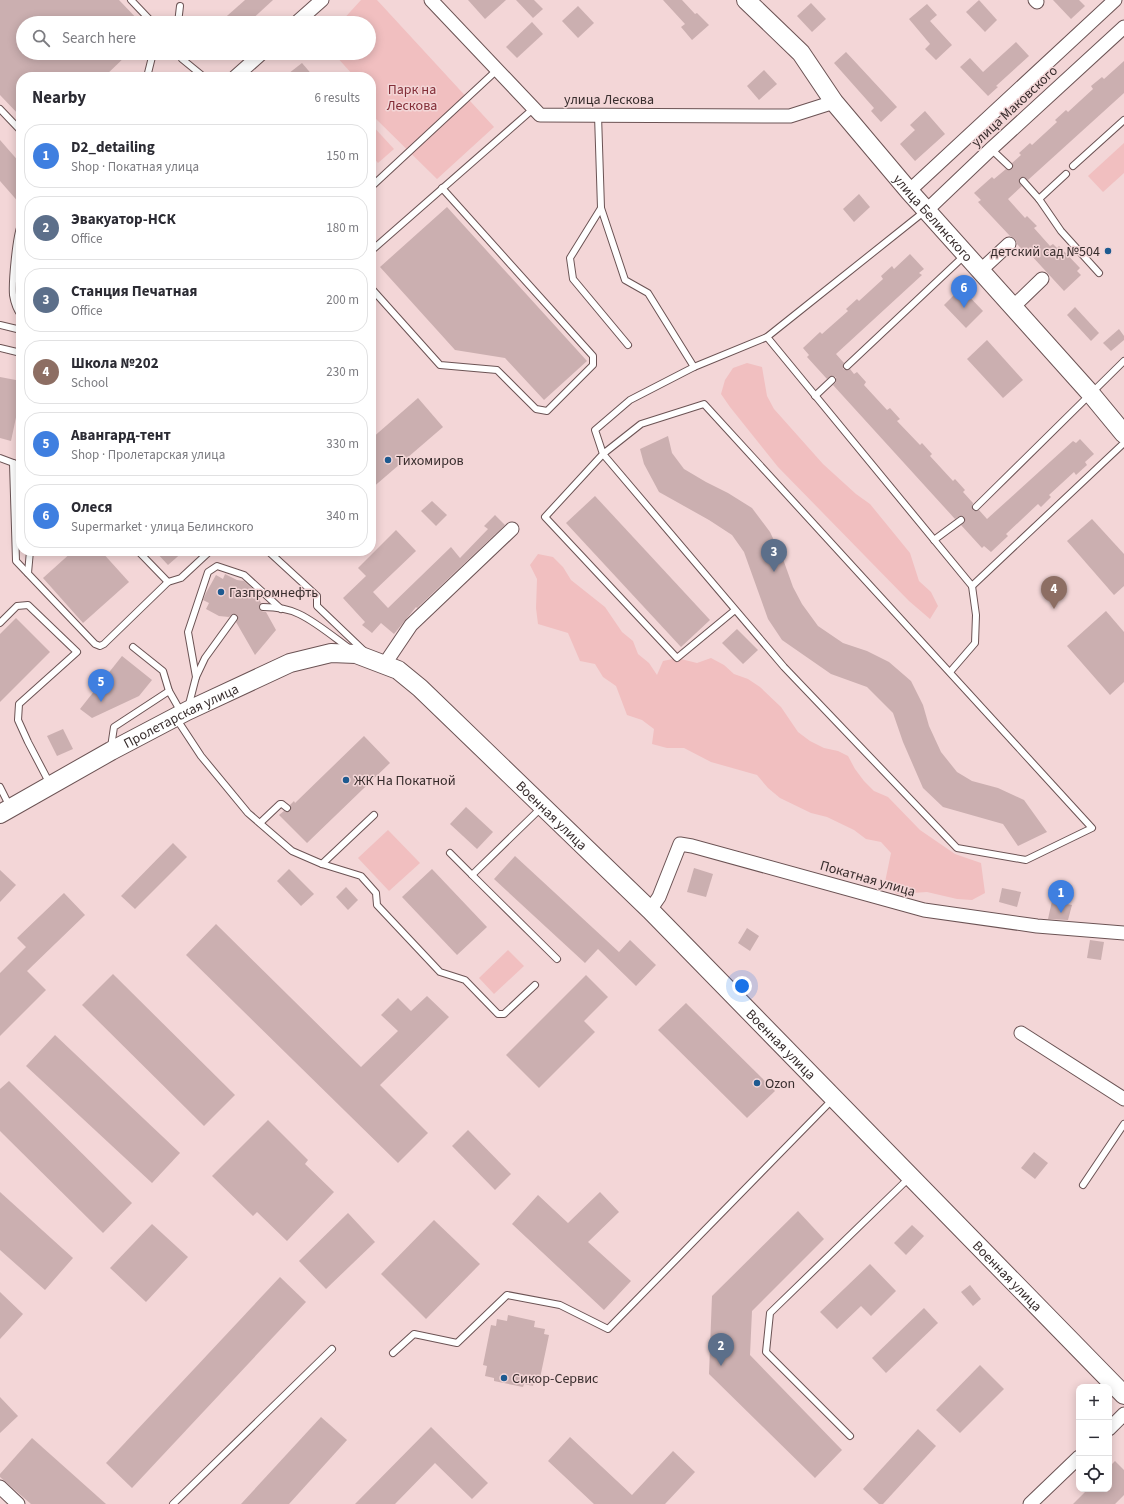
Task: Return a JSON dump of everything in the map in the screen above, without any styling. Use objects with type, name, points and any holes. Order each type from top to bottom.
[{"type":"main road","name":"улица Белинского","points":[[746,0],[801,53],[834,102],[909,191],[1014,306],[1124,434]]},
{"type":"main road","name":"Пролетарская улица","points":[[5,811],[111,751],[181,714],[290,663],[331,653],[371,659]]},
{"type":"main road","name":"Военная улица","points":[[371,659],[398,670],[420,688],[650,910],[1124,1395]]},
{"type":"street","points":[[304,16],[322,0]]},
{"type":"street","name":"улица Лескова","points":[[431,0],[540,115],[790,116],[834,102]]},
{"type":"street","points":[[909,191],[1115,0]]},
{"type":"street","name":"улица Маковского","points":[[927,210],[1124,27]]},
{"type":"street","points":[[241,72],[254,60]]},
{"type":"street","points":[[981,270],[1009,244]]},
{"type":"street","points":[[1014,306],[1042,279]]},
{"type":"street","points":[[371,659],[411,625],[512,529]]},
{"type":"street","name":"Покатная улица","points":[[650,910],[659,897],[680,844],[700,848],[924,910],[1037,926],[1124,933]]},
{"type":"street","points":[[1021,1033],[1124,1099]]},
{"type":"street","points":[[1112,1426],[1124,1414]]},
{"type":"street","points":[[1030,1504],[1076,1460]]},
{"type":"street","points":[[0,1487],[18,1504]]},
{"type":"lane","points":[[131,0],[146,16]]},
{"type":"lane","points":[[179,16],[180,6]]},
{"type":"lane","points":[[148,72],[151,60]]},
{"type":"lane","points":[[182,60],[198,72]]},
{"type":"lane","points":[[376,182],[497,70]]},
{"type":"lane","points":[[0,109],[16,126]]},
{"type":"lane","points":[[376,247],[533,109]]},
{"type":"lane","points":[[598,115],[601,208],[625,280],[648,293],[694,366]]},
{"type":"lane","points":[[1073,166],[1124,120]]},
{"type":"lane","points":[[991,149],[1009,166]]},
{"type":"lane","points":[[1040,199],[1066,174]]},
{"type":"lane","points":[[1023,181],[1040,199],[1061,231],[1099,274]]},
{"type":"lane","points":[[376,294],[440,365],[497,370],[536,409],[547,411],[593,366],[593,356],[442,188]]},
{"type":"lane","points":[[601,208],[570,258],[573,279],[628,345]]},
{"type":"lane","points":[[735,610],[677,658],[545,518],[603,454],[641,424],[704,404],[1092,828],[1026,860],[957,848],[784,667],[603,454],[595,430],[630,400],[694,366],[767,338],[927,210]]},
{"type":"lane","points":[[847,366],[966,254]]},
{"type":"lane","points":[[16,272],[13,294],[16,302]]},
{"type":"lane","points":[[0,325],[16,329]]},
{"type":"lane","points":[[767,338],[972,586],[976,615],[975,643],[950,672]]},
{"type":"lane","points":[[0,348],[16,352]]},
{"type":"lane","points":[[976,507],[1124,361]]},
{"type":"lane","points":[[815,396],[832,380]]},
{"type":"lane","points":[[972,586],[1124,443]]},
{"type":"lane","points":[[0,458],[16,464]]},
{"type":"lane","points":[[13,463],[16,556],[19,564],[95,644],[100,646],[104,644],[168,582],[181,578],[203,556]]},
{"type":"lane","points":[[934,540],[961,520]]},
{"type":"lane","points":[[28,573],[30,556]]},
{"type":"lane","points":[[143,556],[168,582]]},
{"type":"lane","points":[[273,556],[317,596],[317,606],[371,659]]},
{"type":"lane","points":[[196,677],[188,632],[208,572],[217,566],[244,575],[281,609]]},
{"type":"lane","points":[[0,623],[17,606],[28,605],[77,652],[19,704],[18,720],[51,785]]},
{"type":"lane","points":[[263,607],[273,607],[299,614],[371,659]]},
{"type":"lane","points":[[181,714],[205,658],[234,618]]},
{"type":"lane","points":[[133,647],[163,671],[169,690],[202,756],[248,813],[288,849],[322,864],[361,876],[376,893],[377,905],[440,972],[467,981],[498,1014],[504,1014],[535,985]]},
{"type":"lane","points":[[111,751],[114,727],[169,690]]},
{"type":"lane","points":[[0,787],[5,811]]},
{"type":"lane","points":[[260,823],[280,804],[287,808]]},
{"type":"lane","points":[[472,875],[542,806]]},
{"type":"lane","points":[[322,864],[374,815]]},
{"type":"lane","points":[[450,853],[557,958]]},
{"type":"lane","points":[[393,1353],[414,1334],[457,1343],[507,1295],[560,1305],[608,1329],[834,1098]]},
{"type":"lane","points":[[1083,1185],[1124,1124]]},
{"type":"lane","points":[[850,1436],[766,1352],[770,1313],[910,1176]]},
{"type":"lane","points":[[173,1504],[332,1349]]},
{"type":"green space","name":"Парк на Лескова","points":[[361,0],[377,0],[494,127],[437,179],[376,119],[376,72],[350,72],[339,60],[376,60],[376,16],[346,16]]},
{"type":"green space","points":[[376,129],[394,149],[378,163],[376,161]]},
{"type":"green space","points":[[1124,143],[1124,173],[1103,192],[1088,176]]},
{"type":"green space","points":[[747,363],[762,367],[767,396],[774,409],[823,464],[856,494],[870,504],[910,553],[919,581],[931,592],[938,606],[930,619],[909,601],[778,467],[730,407],[721,394],[725,380],[733,368]]},
{"type":"green space","points":[[538,554],[553,557],[563,567],[571,580],[605,607],[622,632],[633,641],[638,654],[649,663],[657,675],[663,661],[677,658],[697,663],[711,658],[724,665],[734,674],[748,679],[760,687],[781,707],[798,732],[810,741],[824,748],[838,751],[848,756],[864,781],[874,791],[888,797],[920,830],[955,854],[981,863],[985,893],[972,900],[957,899],[927,892],[897,894],[885,882],[891,853],[881,842],[866,839],[854,830],[827,817],[811,813],[780,798],[768,788],[757,775],[711,762],[684,748],[667,748],[652,744],[654,729],[642,720],[627,715],[616,686],[603,677],[595,664],[580,661],[568,633],[538,624],[536,608],[537,579],[530,565]]},
{"type":"green space","points":[[388,830],[420,863],[389,891],[358,858]]},
{"type":"green space","points":[[508,950],[524,966],[494,994],[479,978]]},
{"type":"building","points":[[0,0],[119,0],[134,16],[16,16],[16,60],[122,60],[109,72],[16,72],[16,112],[0,95]]},
{"type":"building","points":[[245,0],[273,0],[256,16],[227,16]]},
{"type":"building","points":[[468,0],[506,0],[485,19]]},
{"type":"building","points":[[516,0],[534,0],[543,9],[533,18]]},
{"type":"building","points":[[663,0],[682,0],[695,14],[697,13],[709,25],[692,40],[681,27],[685,24]]},
{"type":"building","points":[[979,0],[997,20],[985,32],[966,12]]},
{"type":"building","points":[[1053,0],[1079,0],[1085,6],[1071,19]]},
{"type":"building","points":[[811,3],[826,19],[812,32],[797,16]]},
{"type":"building","points":[[927,4],[937,15],[930,21],[952,45],[936,60],[925,49],[930,44],[909,19]]},
{"type":"building","points":[[578,6],[594,23],[578,38],[562,21]]},
{"type":"building","points":[[532,22],[543,34],[517,58],[506,47]]},
{"type":"building","points":[[1016,42],[1029,56],[996,86],[998,87],[988,96],[960,67],[970,58],[983,72]]},
{"type":"building","points":[[846,52],[897,107],[881,122],[871,111],[874,108],[834,63]]},
{"type":"building","points":[[1124,61],[1124,93],[1028,180],[1024,177],[1020,178],[1019,182],[1022,186],[1008,199],[1025,218],[1027,216],[1037,226],[1034,228],[1050,246],[1053,244],[1057,248],[1059,246],[1080,268],[1077,271],[1081,275],[1064,291],[1030,254],[1028,256],[1017,244],[1015,239],[1010,236],[978,202],[981,200],[974,193],[992,177],[994,179],[1006,169],[1012,169],[1012,163],[1021,155],[1019,153],[1030,143],[1032,145],[1057,122],[1055,120],[1066,110],[1068,112],[1093,89],[1091,86],[1102,77],[1104,79]]},
{"type":"building","points":[[302,63],[310,72],[290,72]]},
{"type":"building","points":[[764,70],[777,84],[759,100],[747,86]]},
{"type":"building","points":[[925,111],[945,134],[915,161],[900,144],[915,130],[910,125]]},
{"type":"building","points":[[0,140],[16,158],[16,199],[0,181]]},
{"type":"building","points":[[859,194],[870,207],[854,222],[843,209]]},
{"type":"building","points":[[447,207],[587,361],[544,400],[505,358],[455,350],[380,267]]},
{"type":"building","points":[[910,254],[924,269],[919,273],[922,275],[836,354],[844,363],[843,369],[850,369],[854,374],[857,372],[866,382],[864,385],[887,410],[890,408],[900,419],[897,421],[920,445],[922,443],[932,454],[930,456],[953,481],[955,479],[965,490],[963,492],[973,503],[973,510],[979,510],[987,519],[1073,441],[1076,443],[1080,439],[1094,454],[1085,462],[1087,465],[1076,475],[1074,472],[1049,495],[1051,497],[1041,507],[1038,504],[1006,534],[1008,536],[991,552],[984,546],[982,548],[961,525],[965,521],[964,517],[960,516],[955,519],[833,385],[836,382],[836,377],[831,376],[827,379],[807,357],[809,355],[803,348],[820,332],[822,334],[848,311],[846,309],[857,299],[859,301],[883,279],[881,276],[892,266],[894,269]]},
{"type":"building","points":[[961,288],[983,311],[966,328],[944,305]]},
{"type":"building","points":[[1075,307],[1099,333],[1091,341],[1067,315]]},
{"type":"building","points":[[1119,329],[1124,336],[1124,340],[1111,351],[1103,343]]},
{"type":"building","points":[[987,340],[1023,380],[1003,398],[967,359]]},
{"type":"building","points":[[0,377],[16,380],[16,418],[11,441],[0,438]]},
{"type":"building","name":"Тихомиров","points":[[418,398],[443,427],[376,485],[376,435]]},
{"type":"building","points":[[668,436],[672,453],[684,469],[752,508],[770,532],[783,559],[793,587],[802,604],[818,626],[843,643],[867,651],[889,662],[911,681],[923,705],[929,726],[941,752],[957,772],[972,781],[998,788],[1024,800],[1047,832],[1018,846],[1003,824],[943,807],[923,788],[903,742],[893,713],[867,687],[831,674],[782,640],[768,619],[744,552],[732,535],[709,520],[659,492],[644,464],[640,449]]},
{"type":"building","points":[[595,496],[710,620],[681,647],[566,523]]},
{"type":"building","points":[[432,501],[447,515],[436,526],[421,511]]},
{"type":"building","points":[[495,515],[505,525],[417,608],[416,607],[394,634],[381,623],[372,633],[362,625],[365,622],[343,598],[366,576],[358,568],[370,556],[376,556],[376,550],[396,530],[416,551],[373,592],[388,608],[451,547],[460,558],[488,529],[484,526]]},
{"type":"building","points":[[1092,519],[1124,554],[1124,586],[1114,595],[1067,541]]},
{"type":"building","points":[[67,556],[106,556],[129,582],[83,623],[43,578]]},
{"type":"building","points":[[160,556],[178,556],[168,565]]},
{"type":"building","points":[[225,574],[237,580],[244,581],[256,592],[261,603],[259,605],[259,609],[266,612],[276,630],[255,655],[236,622],[238,618],[237,615],[233,614],[229,617],[219,616],[206,609],[209,603],[203,600],[206,593],[216,575],[223,579]]},
{"type":"building","points":[[1106,611],[1124,632],[1124,682],[1110,695],[1067,646]]},
{"type":"building","points":[[16,618],[50,652],[0,702],[0,634]]},
{"type":"building","points":[[737,629],[758,650],[743,664],[722,643]]},
{"type":"building","points":[[122,656],[152,680],[139,696],[92,718],[80,709]]},
{"type":"building","points":[[63,729],[73,749],[57,756],[47,736]]},
{"type":"building","name":"ЖК На Покатной","points":[[364,736],[390,763],[307,843],[279,815],[284,811],[290,811],[290,805],[294,801],[295,803]]},
{"type":"building","points":[[466,807],[493,832],[477,849],[450,824]]},
{"type":"building","points":[[173,843],[187,857],[135,909],[121,896]]},
{"type":"building","points":[[515,856],[619,952],[630,940],[656,965],[636,986],[598,949],[585,963],[494,879]]},
{"type":"building","points":[[694,868],[713,874],[706,897],[687,892]]},
{"type":"building","points":[[289,869],[314,894],[301,906],[277,881]]},
{"type":"building","points":[[432,869],[487,927],[457,955],[402,897]]},
{"type":"building","points":[[0,870],[16,885],[0,902]]},
{"type":"building","points":[[346,887],[358,900],[348,910],[336,897]]},
{"type":"building","points":[[1002,888],[1021,892],[1017,907],[999,902]]},
{"type":"building","points":[[64,893],[85,915],[27,971],[46,990],[0,1036],[0,973],[26,947],[17,938]]},
{"type":"building","points":[[1052,901],[1072,905],[1068,920],[1048,919]]},
{"type":"building","points":[[216,924],[361,1067],[398,1031],[381,1015],[398,998],[411,1011],[427,996],[449,1017],[380,1085],[428,1133],[398,1163],[186,955]]},
{"type":"building","points":[[747,928],[759,936],[750,951],[738,943]]},
{"type":"building","points":[[1090,940],[1104,942],[1101,960],[1087,958]]},
{"type":"building","points":[[113,974],[235,1095],[204,1126],[82,1005]]},
{"type":"building","points":[[586,975],[608,997],[584,1021],[595,1032],[539,1088],[506,1055]]},
{"type":"building","points":[[686,1003],[775,1091],[747,1118],[658,1030]]},
{"type":"building","points":[[55,1035],[180,1153],[152,1183],[26,1066]]},
{"type":"building","points":[[9,1081],[132,1203],[103,1233],[0,1131],[0,1089]]},
{"type":"building","points":[[268,1120],[308,1160],[305,1164],[334,1192],[287,1241],[257,1212],[253,1216],[212,1176]]},
{"type":"building","points":[[468,1130],[511,1174],[495,1190],[452,1146]]},
{"type":"building","points":[[1034,1152],[1048,1163],[1035,1179],[1021,1168]]},
{"type":"building","points":[[0,1192],[73,1258],[45,1290],[0,1250]]},
{"type":"building","points":[[600,1192],[619,1212],[588,1242],[631,1281],[604,1310],[512,1224],[538,1195],[568,1223]]},
{"type":"building","points":[[798,1211],[824,1239],[752,1311],[750,1355],[842,1450],[815,1478],[709,1374],[712,1296]]},
{"type":"building","points":[[348,1213],[375,1242],[326,1289],[299,1261]]},
{"type":"building","points":[[434,1220],[480,1264],[426,1319],[381,1274]]},
{"type":"building","points":[[152,1224],[188,1257],[146,1302],[110,1268]]},
{"type":"building","points":[[912,1225],[924,1236],[906,1255],[894,1243]]},
{"type":"building","points":[[870,1264],[896,1291],[871,1316],[861,1306],[837,1329],[820,1312]]},
{"type":"building","points":[[280,1277],[306,1302],[132,1488],[106,1463]]},
{"type":"building","points":[[970,1285],[981,1299],[973,1306],[961,1292]]},
{"type":"building","points":[[0,1292],[23,1314],[0,1339]]},
{"type":"building","points":[[924,1308],[938,1323],[886,1373],[872,1358]]},
{"type":"building","points":[[508,1315],[535,1321],[534,1327],[545,1329],[544,1334],[549,1335],[540,1378],[535,1377],[533,1386],[524,1384],[523,1387],[494,1381],[494,1378],[485,1376],[487,1366],[483,1365],[491,1325],[496,1326],[497,1319],[507,1321]]},
{"type":"building","points":[[980,1365],[1004,1389],[960,1433],[936,1410]]},
{"type":"building","points":[[0,1397],[18,1416],[0,1433]]},
{"type":"building","points":[[321,1417],[347,1440],[289,1504],[241,1504]]},
{"type":"building","points":[[431,1427],[488,1483],[472,1499],[435,1463],[395,1504],[355,1504]]},
{"type":"building","points":[[918,1429],[936,1446],[883,1504],[879,1504],[863,1489]]},
{"type":"building","points":[[570,1437],[632,1495],[673,1451],[695,1472],[665,1504],[594,1504],[548,1461]]},
{"type":"building","points":[[32,1438],[106,1504],[31,1504],[0,1477],[0,1474]]},
{"type":"building","points":[[1115,1461],[1124,1470],[1124,1495],[1115,1504],[1073,1504],[1085,1492],[1112,1492],[1112,1464]]},
{"type":"place","name":"детский сад №504","points":[[1108,251]]},
{"type":"place","name":"Олеся","points":[[964,308]]},
{"type":"place","name":"Тихомиров","points":[[388,460]]},
{"type":"place","name":"Станция Печатная","points":[[774,572]]},
{"type":"place","name":"Газпромнефть","points":[[221,592]]},
{"type":"place","name":"Школа №202","points":[[1054,609]]},
{"type":"place","name":"Авангард-тент","points":[[101,702]]},
{"type":"place","name":"ЖК На Покатной","points":[[346,780]]},
{"type":"place","name":"D2_detailing","points":[[1061,913]]},
{"type":"place","name":"Ozon","points":[[757,1083]]},
{"type":"place","name":"Эвакуатор-НСК","points":[[721,1366]]},
{"type":"place","name":"Сикор-Сервис","points":[[504,1378]]}]
